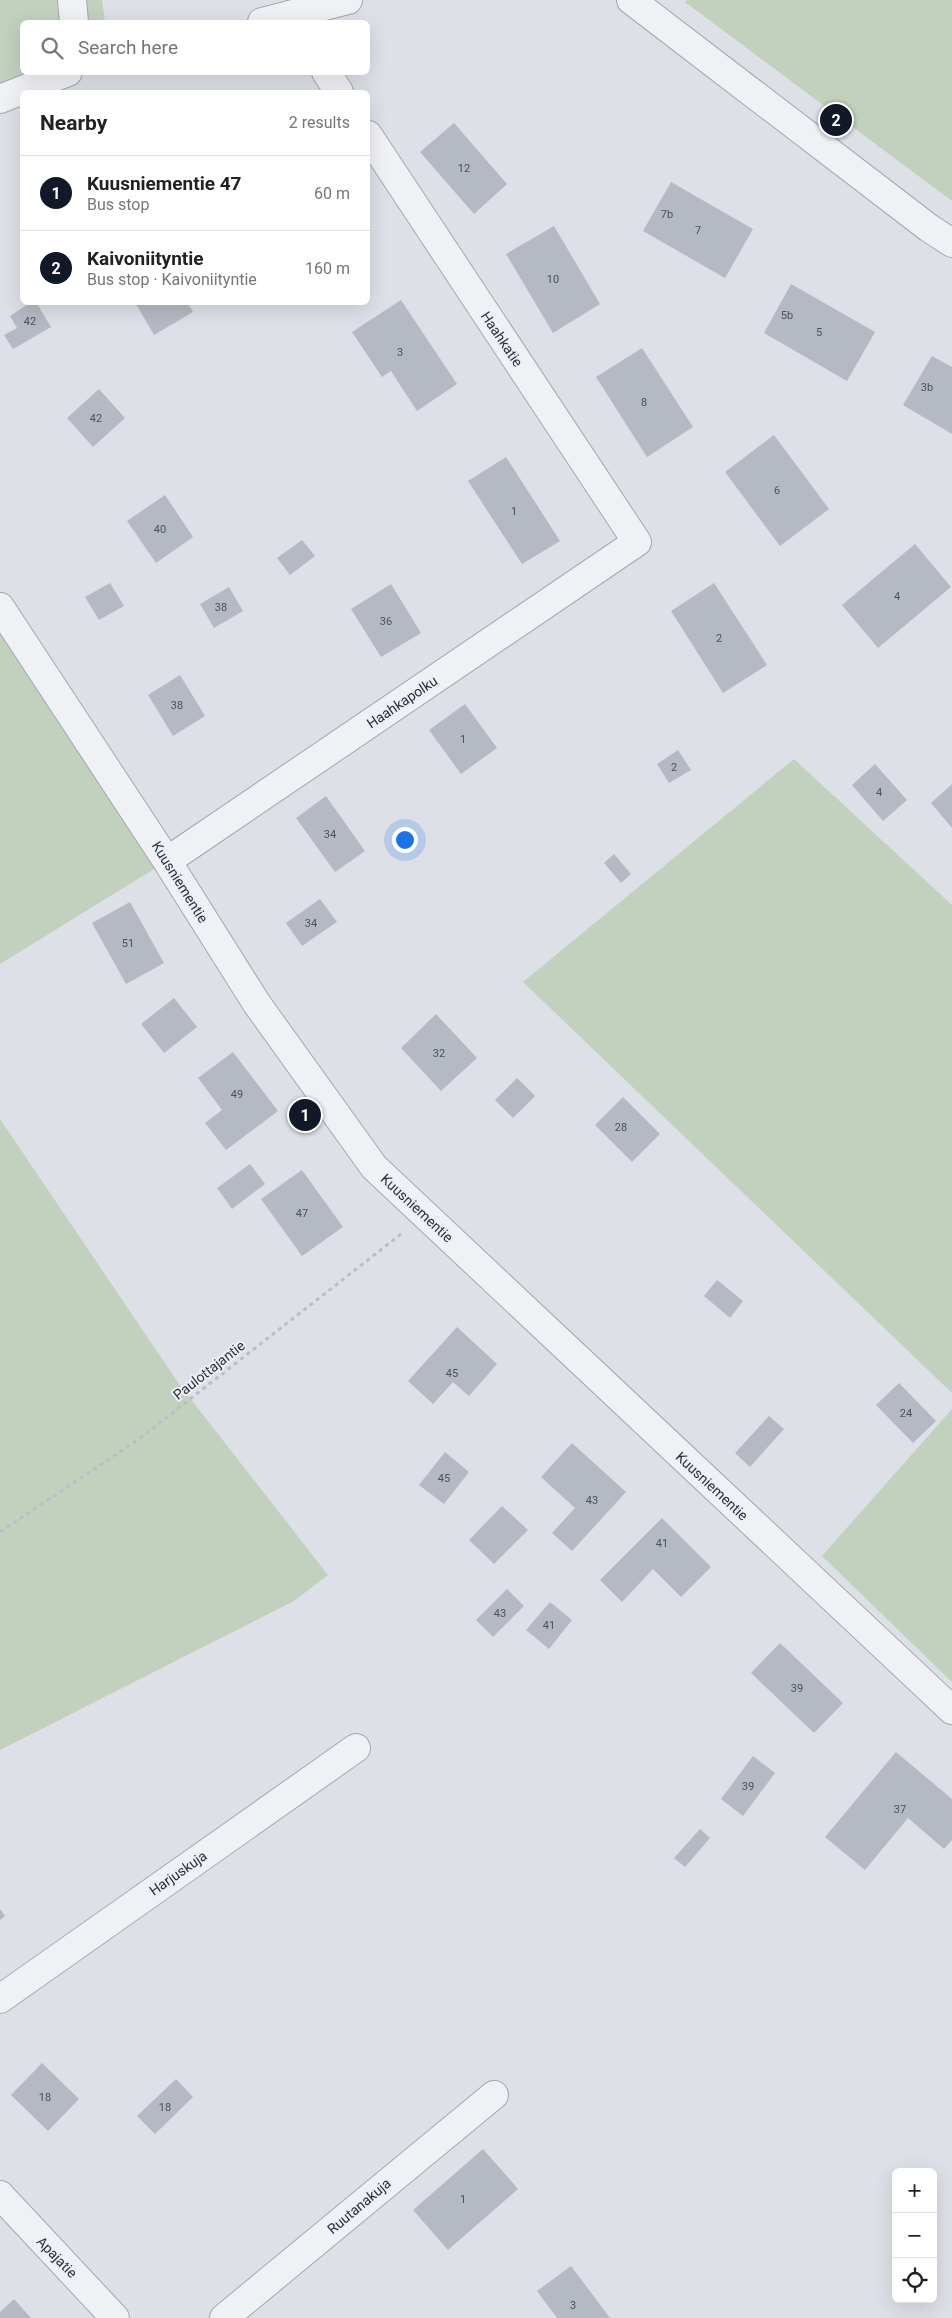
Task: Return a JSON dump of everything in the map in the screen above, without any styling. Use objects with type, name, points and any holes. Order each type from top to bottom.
[{"type":"street","points":[[72,0],[74,20]]},
{"type":"street","points":[[291,19],[348,0]]},
{"type":"street","points":[[631,0],[929,228],[952,243]]},
{"type":"street","points":[[23,90],[60,75]]},
{"type":"street","points":[[328,75],[338,90]]},
{"type":"street","points":[[0,99],[20,91]]},
{"type":"street","name":"Haahkatie","points":[[370,138],[637,542]]},
{"type":"street","name":"Haahkapolku","points":[[168,861],[637,542]]},
{"type":"street","name":"Kuusniementie","points":[[0,607],[168,861],[257,1004],[374,1167],[952,1710]]},
{"type":"street","name":"Harjuskuja","points":[[0,1999],[356,1748]]},
{"type":"street","name":"Ruutanakuja","points":[[224,2318],[494,2095]]},
{"type":"street","name":"Apajatie","points":[[5,2212],[115,2318]]},
{"type":"path","name":"Paulottajantie","points":[[0,1532],[139,1439],[425,1215]]},
{"type":"green space","points":[[0,0],[102,0],[105,20],[20,20],[20,75],[63,75],[0,99]]},
{"type":"green space","points":[[687,0],[952,0],[952,201],[685,2]]},
{"type":"green space","points":[[0,607],[167,861],[0,964]]},
{"type":"green space","points":[[794,759],[952,905],[952,1393],[523,982]]},
{"type":"green space","points":[[0,1119],[179,1384],[328,1575],[294,1601],[0,1750]]},
{"type":"green space","points":[[952,1409],[952,1682],[822,1556]]},
{"type":"building","points":[[454,123],[507,184],[474,214],[420,152]]},
{"type":"building","points":[[671,182],[753,229],[725,278],[643,231]]},
{"type":"building","points":[[554,226],[600,304],[553,333],[506,254]]},
{"type":"building","points":[[791,284],[875,332],[847,381],[764,333]]},
{"type":"building","points":[[401,300],[457,384],[417,411],[391,371],[382,377],[352,332]]},
{"type":"building","points":[[26,305],[38,305],[51,327],[13,349],[4,335],[17,328],[10,316]]},
{"type":"building","points":[[137,305],[189,305],[193,312],[154,335]]},
{"type":"building","points":[[642,348],[693,427],[647,457],[596,377]]},
{"type":"building","points":[[932,356],[952,367],[952,434],[903,405]]},
{"type":"building","points":[[99,389],[125,418],[93,447],[67,418]]},
{"type":"building","points":[[774,435],[829,509],[780,546],[725,472]]},
{"type":"building","points":[[506,457],[560,541],[522,564],[468,481]]},
{"type":"building","points":[[165,495],[193,537],[156,563],[127,521]]},
{"type":"building","points":[[302,540],[315,556],[290,575],[277,558]]},
{"type":"building","points":[[915,544],[951,587],[878,648],[842,605]]},
{"type":"building","points":[[110,583],[124,606],[99,620],[85,597]]},
{"type":"building","points":[[714,583],[767,665],[723,693],[671,611]]},
{"type":"building","points":[[391,584],[421,633],[381,657],[351,609]]},
{"type":"building","points":[[229,587],[243,611],[214,628],[200,604]]},
{"type":"building","points":[[180,675],[205,716],[173,736],[148,695]]},
{"type":"building","points":[[465,704],[497,748],[461,774],[429,730]]},
{"type":"building","points":[[678,750],[691,770],[669,783],[657,764]]},
{"type":"building","points":[[875,764],[907,800],[883,821],[852,785]]},
{"type":"building","points":[[952,784],[952,828],[931,803]]},
{"type":"building","points":[[326,796],[365,851],[335,872],[296,818]]},
{"type":"building","points":[[614,854],[631,874],[621,883],[604,863]]},
{"type":"building","points":[[320,899],[337,922],[302,946],[286,923]]},
{"type":"building","points":[[130,902],[164,963],[126,984],[92,923]]},
{"type":"building","points":[[174,998],[197,1027],[164,1053],[141,1024]]},
{"type":"building","points":[[436,1014],[477,1058],[441,1091],[401,1048]]},
{"type":"building","points":[[233,1052],[278,1111],[226,1150],[205,1123],[222,1110],[198,1078]]},
{"type":"building","points":[[517,1078],[535,1096],[513,1118],[495,1100]]},
{"type":"building","points":[[623,1097],[660,1134],[632,1162],[595,1125]]},
{"type":"building","points":[[250,1164],[265,1184],[232,1209],[217,1188]]},
{"type":"building","points":[[302,1170],[343,1227],[302,1256],[261,1199]]},
{"type":"building","points":[[717,1280],[743,1301],[730,1318],[704,1296]]},
{"type":"building","points":[[457,1327],[497,1364],[469,1396],[453,1382],[433,1404],[408,1381]]},
{"type":"building","points":[[899,1383],[936,1421],[913,1443],[876,1405]]},
{"type":"building","points":[[769,1416],[784,1429],[750,1467],[735,1453]]},
{"type":"building","points":[[572,1443],[626,1492],[572,1551],[552,1533],[575,1508],[541,1477]]},
{"type":"building","points":[[445,1452],[469,1472],[444,1504],[419,1485]]},
{"type":"building","points":[[502,1506],[528,1530],[494,1564],[469,1540]]},
{"type":"building","points":[[662,1518],[711,1567],[681,1597],[653,1569],[622,1602],[600,1580]]},
{"type":"building","points":[[507,1589],[524,1606],[493,1637],[476,1620]]},
{"type":"building","points":[[550,1602],[572,1620],[549,1649],[526,1630]]},
{"type":"building","points":[[780,1643],[843,1703],[814,1733],[751,1673]]},
{"type":"building","points":[[896,1752],[952,1799],[952,1840],[944,1849],[908,1818],[865,1870],[825,1837]]},
{"type":"building","points":[[753,1756],[775,1773],[743,1816],[721,1799]]},
{"type":"building","points":[[700,1829],[710,1838],[685,1867],[674,1858]]},
{"type":"building","points":[[0,1909],[5,1916],[0,1920]]},
{"type":"building","points":[[42,2063],[79,2099],[48,2131],[11,2095]]},
{"type":"building","points":[[176,2079],[193,2097],[155,2134],[137,2116]]},
{"type":"building","points":[[483,2149],[518,2189],[448,2250],[413,2210]]},
{"type":"building","points":[[571,2266],[610,2318],[557,2318],[537,2291]]},
{"type":"building","points":[[14,2299],[31,2318],[0,2318],[0,2312]]},
{"type":"place","name":"Kaivoniityntie","points":[[836,120]]},
{"type":"place","name":"Kuusniementie 47","points":[[305,1115]]}]
